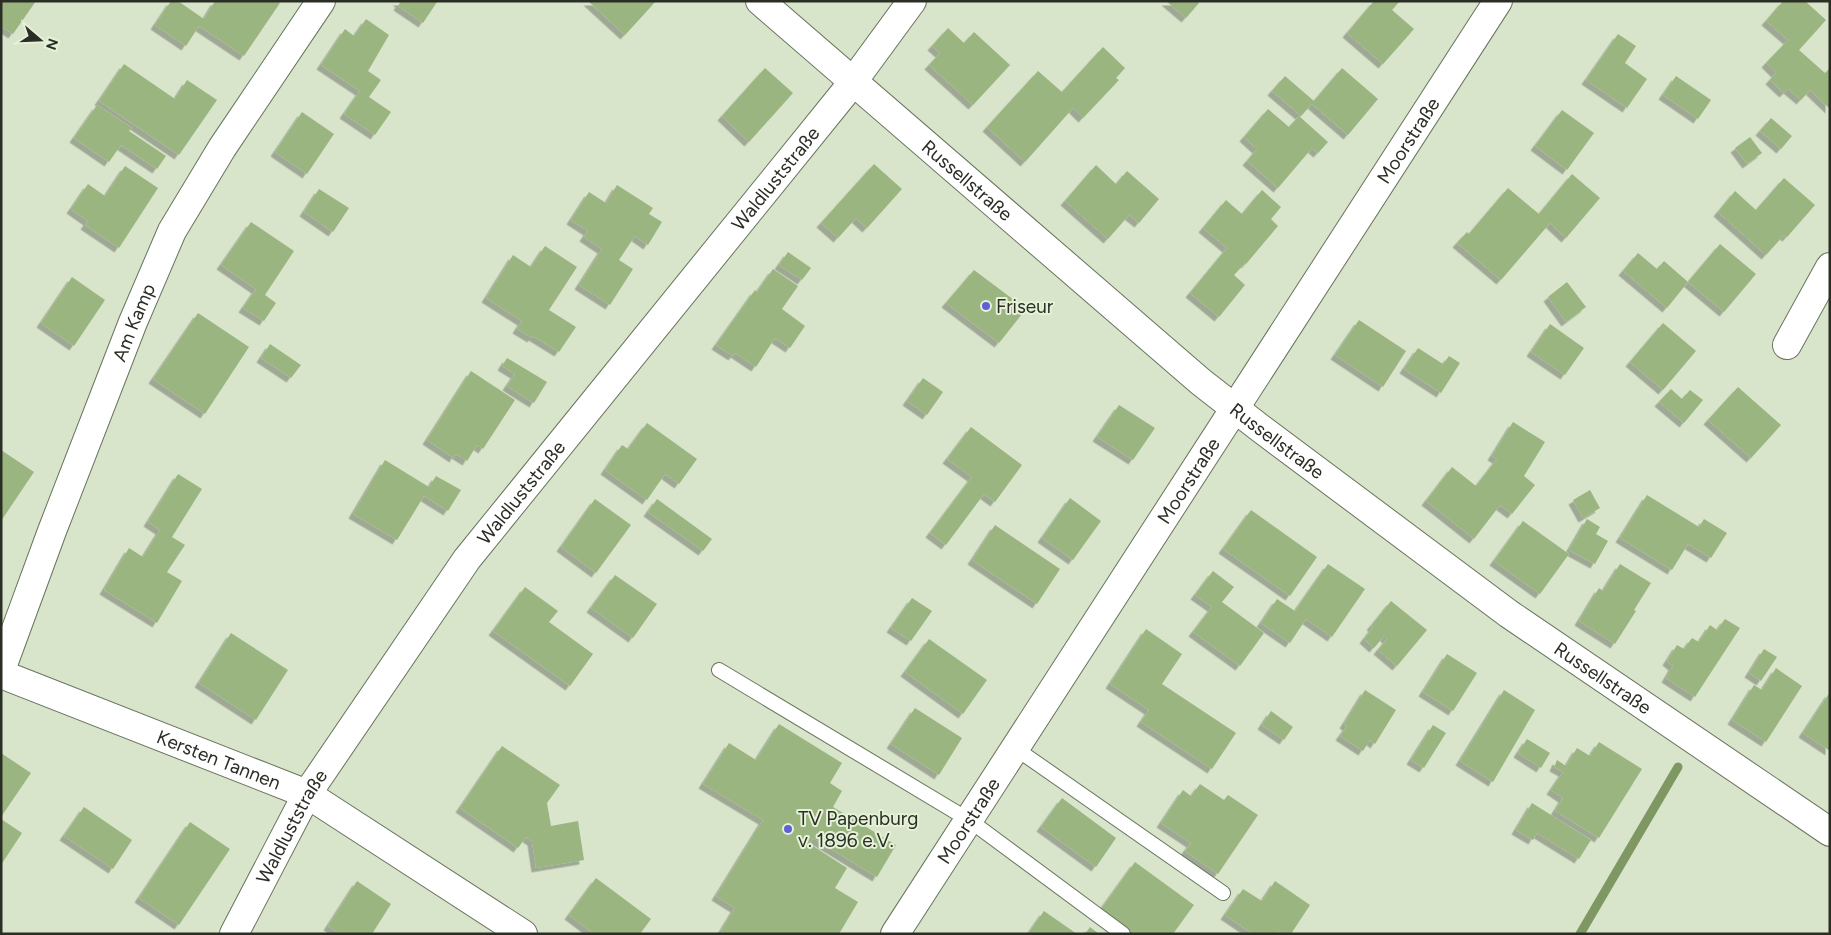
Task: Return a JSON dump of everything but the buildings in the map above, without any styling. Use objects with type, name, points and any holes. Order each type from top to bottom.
[{"type":"street","name":"Am Kamp","points":[[1,672],[52,531],[172,231],[222,148],[321,1]]},
{"type":"street","name":"Russellstraße","points":[[760,1],[1201,382],[1234,408],[1509,614],[1830,832]]},
{"type":"street","name":"Waldluststraße","points":[[234,934],[307,794],[467,560],[852,82],[912,1]]},
{"type":"street","name":"Moorstraße","points":[[895,934],[1498,1]]},
{"type":"street","points":[[1787,345],[1830,267]]},
{"type":"street","name":"Kersten Tannen","points":[[1,672],[307,794],[524,934]]},
{"type":"lane","points":[[719,670],[969,820],[1123,934]]},
{"type":"lane","points":[[1015,748],[1222,894]]},
{"type":"waterway","points":[[1580,934],[1678,767]]},
{"type":"place","name":"Friseur","points":[[986,306]]},
{"type":"place","name":"TV Papenburg v. 1896 e.V.","points":[[788,829]]}]
